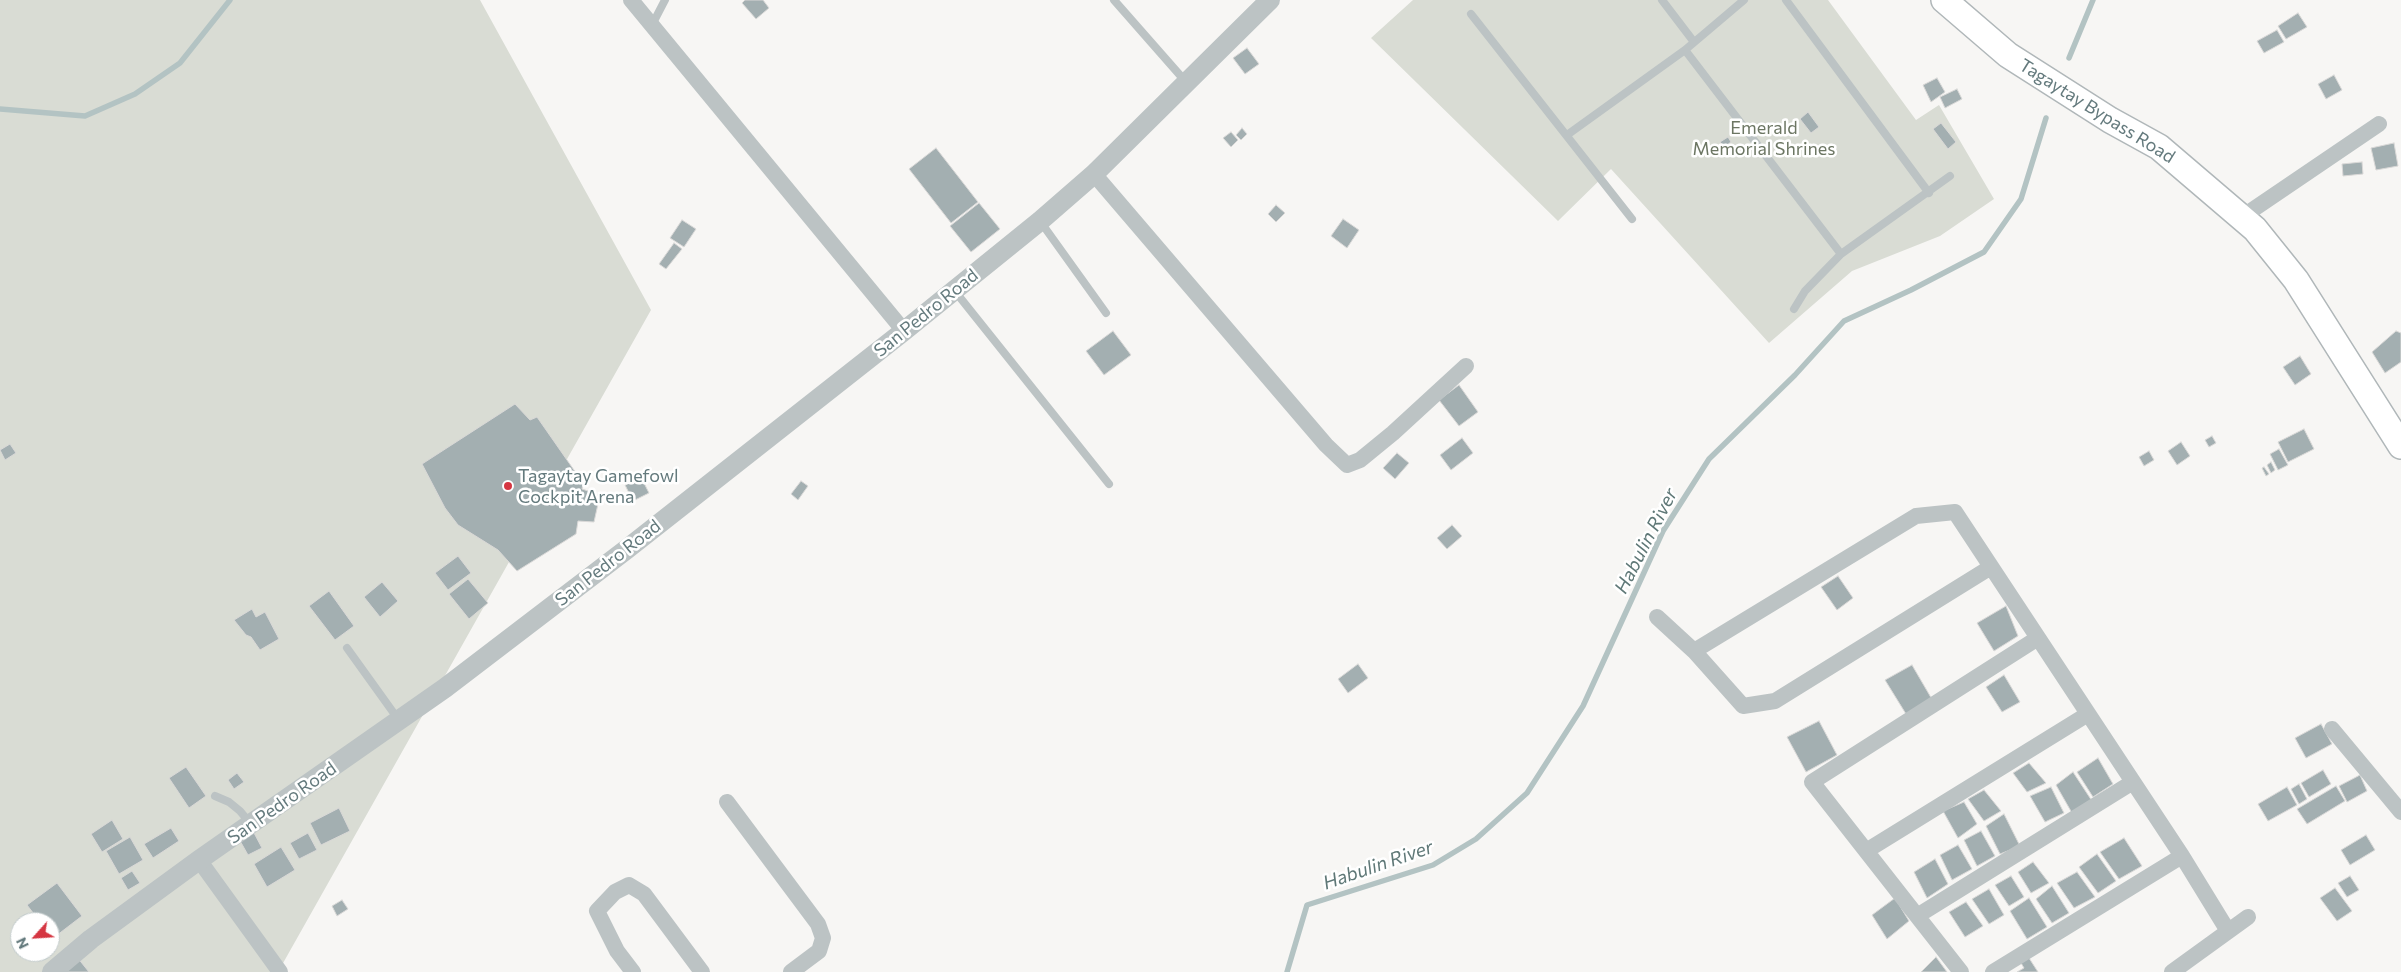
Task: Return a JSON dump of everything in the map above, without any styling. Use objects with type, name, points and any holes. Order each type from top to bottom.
[{"type":"main road","name":"Tagaytay Bypass Road","points":[[1944,0],[2008,55],[2110,120],[2159,147],[2242,216],[2270,246],[2296,280],[2394,421],[2401,446]]},
{"type":"street","points":[[631,0],[904,331]]},
{"type":"street","name":"San Pedro Road","points":[[52,972],[91,939],[199,860],[445,688],[627,549],[904,331],[1040,221],[1094,174],[1270,0]]},
{"type":"street","points":[[2242,216],[2379,124]]},
{"type":"street","points":[[1094,174],[1326,445],[1347,465],[1360,460],[1393,433],[1466,366]]},
{"type":"street","points":[[1694,651],[1916,516],[1955,512],[2134,782],[2228,931]]},
{"type":"street","points":[[1657,618],[1694,651],[1743,706],[1775,702],[1991,567]]},
{"type":"street","points":[[1961,972],[1812,782],[2038,638]]},
{"type":"street","points":[[1866,851],[2088,714]]},
{"type":"street","points":[[2332,729],[2401,812]]},
{"type":"street","points":[[1917,916],[2134,782]]},
{"type":"street","points":[[727,802],[818,924],[823,938],[818,951],[791,972]]},
{"type":"street","points":[[1993,972],[2182,856]]},
{"type":"street","points":[[199,860],[280,972]]},
{"type":"street","points":[[633,972],[617,951],[597,911],[615,892],[629,885],[644,894],[702,972]]},
{"type":"street","points":[[2172,972],[2248,917]]},
{"type":"lane","points":[[652,25],[665,0]]},
{"type":"lane","points":[[1114,0],[1186,82]]},
{"type":"lane","points":[[1662,0],[1694,42]]},
{"type":"lane","points":[[1567,135],[1685,50],[1744,0]]},
{"type":"lane","points":[[1786,0],[1929,193]]},
{"type":"lane","points":[[1471,14],[1632,219]]},
{"type":"lane","points":[[1685,50],[1841,254]]},
{"type":"lane","points":[[1794,309],[1805,291],[1841,254],[1929,193],[1950,176]]},
{"type":"lane","points":[[1040,221],[1106,313]]},
{"type":"lane","points":[[954,290],[1109,484]]},
{"type":"lane","points":[[346,648],[399,720]]},
{"type":"lane","points":[[215,796],[229,802],[251,824]]},
{"type":"green space","points":[[0,0],[480,0],[651,310],[278,972],[0,972]]},
{"type":"green space","name":"Emerald Memorial Shrines","points":[[1413,0],[1828,0],[1916,120],[1939,105],[1994,199],[1940,236],[1852,271],[1769,343],[1611,169],[1558,221],[1371,38]]},
{"type":"building","points":[[745,0],[763,0],[769,8],[756,19],[742,3]]},
{"type":"building","points":[[2298,13],[2307,27],[2286,39],[2278,26]]},
{"type":"building","points":[[2277,30],[2284,42],[2264,53],[2257,41]]},
{"type":"building","points":[[1247,48],[1259,64],[1245,74],[1233,58]]},
{"type":"building","points":[[2334,75],[2342,90],[2326,99],[2318,84]]},
{"type":"building","points":[[1937,78],[1945,92],[1931,102],[1923,85]]},
{"type":"building","points":[[1957,89],[1962,99],[1945,108],[1940,97]]},
{"type":"building","points":[[1808,112],[1819,127],[1811,133],[1800,119]]},
{"type":"building","points":[[1941,123],[1956,142],[1948,149],[1933,129]]},
{"type":"building","points":[[1242,128],[1247,134],[1241,140],[1236,135]]},
{"type":"building","points":[[1231,132],[1238,140],[1231,147],[1223,138]]},
{"type":"building","points":[[1728,137],[1731,142],[1724,147],[1720,142]]},
{"type":"building","points":[[2394,143],[2398,166],[2376,170],[2371,148]]},
{"type":"building","points":[[936,148],[978,202],[951,223],[909,169]]},
{"type":"building","points":[[2362,162],[2363,174],[2343,176],[2342,164]]},
{"type":"building","points":[[979,203],[1000,229],[971,252],[950,226]]},
{"type":"building","points":[[1276,205],[1285,213],[1276,222],[1268,214]]},
{"type":"building","points":[[1343,219],[1359,230],[1347,248],[1331,236]]},
{"type":"building","points":[[682,220],[696,229],[684,247],[670,238]]},
{"type":"building","points":[[674,243],[682,249],[666,269],[659,264]]},
{"type":"building","points":[[1113,331],[1131,355],[1104,375],[1086,351]]},
{"type":"building","points":[[2396,331],[2401,333],[2401,362],[2385,373],[2372,352]]},
{"type":"building","points":[[2300,356],[2311,374],[2295,385],[2283,367]]},
{"type":"building","points":[[1459,385],[1478,412],[1459,426],[1439,400]]},
{"type":"building","name":"Tagaytay Gamefowl Cockpit Arena","points":[[515,404],[530,420],[537,417],[583,483],[582,489],[600,495],[594,522],[578,521],[576,534],[517,571],[498,550],[458,525],[445,508],[422,464]]},
{"type":"building","points":[[2304,429],[2314,449],[2288,462],[2278,442]]},
{"type":"building","points":[[2212,436],[2216,443],[2209,447],[2205,440]]},
{"type":"building","points":[[1462,438],[1473,453],[1451,470],[1440,455]]},
{"type":"building","points":[[2181,442],[2190,456],[2177,465],[2168,451]]},
{"type":"building","points":[[10,444],[16,453],[5,460],[0,450]]},
{"type":"building","points":[[2279,449],[2288,465],[2278,470],[2270,454]]},
{"type":"building","points":[[2149,451],[2154,460],[2144,466],[2139,457]]},
{"type":"building","points":[[1397,453],[1409,463],[1395,479],[1383,468]]},
{"type":"building","points":[[2271,462],[2275,470],[2271,473],[2267,465]]},
{"type":"building","points":[[2264,467],[2269,474],[2266,476],[2262,468]]},
{"type":"building","points":[[641,477],[649,493],[633,501],[625,485]]},
{"type":"building","points":[[801,481],[808,486],[798,500],[791,494]]},
{"type":"building","points":[[1452,525],[1462,536],[1447,549],[1437,538]]},
{"type":"building","points":[[458,556],[471,573],[448,590],[435,573]]},
{"type":"building","points":[[1838,576],[1853,598],[1837,610],[1821,587]]},
{"type":"building","points":[[468,579],[488,603],[469,619],[449,594]]},
{"type":"building","points":[[382,582],[398,601],[380,617],[364,597]]},
{"type":"building","points":[[329,591],[354,626],[335,640],[309,606]]},
{"type":"building","points":[[2006,606],[2018,636],[1994,651],[1977,623]]},
{"type":"building","points":[[252,609],[256,617],[265,612],[279,639],[260,650],[251,637],[246,635],[234,620]]},
{"type":"building","points":[[1358,664],[1368,678],[1348,693],[1338,679]]},
{"type":"building","points":[[1912,665],[1933,701],[1906,714],[1885,680]]},
{"type":"building","points":[[2004,675],[2020,702],[2002,712],[1986,687]]},
{"type":"building","points":[[1819,721],[1837,755],[1806,772],[1787,737]]},
{"type":"building","points":[[2321,724],[2332,744],[2306,758],[2295,738]]},
{"type":"building","points":[[2098,758],[2113,784],[2093,797],[2077,772]]},
{"type":"building","points":[[2029,763],[2046,783],[2027,792],[2013,773]]},
{"type":"building","points":[[186,767],[206,796],[189,808],[169,778]]},
{"type":"building","points":[[2323,770],[2331,784],[2309,797],[2301,783]]},
{"type":"building","points":[[2073,772],[2092,801],[2072,813],[2056,785]]},
{"type":"building","points":[[237,773],[244,782],[234,789],[228,780]]},
{"type":"building","points":[[2360,775],[2367,791],[2347,802],[2339,786]]},
{"type":"building","points":[[2299,784],[2307,799],[2299,804],[2291,789]]},
{"type":"building","points":[[2336,786],[2345,801],[2307,824],[2297,809]]},
{"type":"building","points":[[2051,787],[2064,813],[2045,822],[2030,796]]},
{"type":"building","points":[[2287,787],[2297,805],[2268,821],[2258,804]]},
{"type":"building","points":[[1984,790],[2001,811],[1984,821],[1968,799]]},
{"type":"building","points":[[1964,802],[1977,824],[1958,838],[1943,811]]},
{"type":"building","points":[[339,808],[350,831],[321,845],[310,823]]},
{"type":"building","points":[[2004,814],[2020,846],[2000,854],[1986,826]]},
{"type":"building","points":[[112,820],[123,839],[102,852],[91,834]]},
{"type":"building","points":[[171,828],[179,841],[153,858],[144,844]]},
{"type":"building","points":[[253,831],[262,848],[248,855],[239,839]]},
{"type":"building","points":[[1981,831],[1995,856],[1977,866],[1964,840]]},
{"type":"building","points":[[308,833],[317,850],[299,859],[290,843]]},
{"type":"building","points":[[2366,835],[2375,850],[2350,865],[2341,850]]},
{"type":"building","points":[[130,837],[143,860],[119,874],[106,851]]},
{"type":"building","points":[[2124,838],[2142,866],[2119,879],[2100,852]]},
{"type":"building","points":[[1958,845],[1972,869],[1952,880],[1940,855]]},
{"type":"building","points":[[281,847],[295,870],[267,887],[254,864]]},
{"type":"building","points":[[2097,854],[2116,881],[2098,893],[2079,867]]},
{"type":"building","points":[[1935,859],[1948,884],[1927,898],[1914,872]]},
{"type":"building","points":[[2033,862],[2049,883],[2031,893],[2018,872]]},
{"type":"building","points":[[132,871],[140,883],[128,890],[121,878]]},
{"type":"building","points":[[2077,872],[2095,897],[2074,908],[2057,883]]},
{"type":"building","points":[[2011,876],[2024,897],[2009,906],[1995,885]]},
{"type":"building","points":[[2350,876],[2359,890],[2347,897],[2338,883]]},
{"type":"building","points":[[57,883],[82,916],[60,933],[60,912],[32,912],[27,905]]},
{"type":"building","points":[[2052,886],[2069,913],[2052,923],[2036,899]]},
{"type":"building","points":[[2335,888],[2352,911],[2337,921],[2320,898]]},
{"type":"building","points":[[1989,889],[2004,915],[1989,924],[1972,899]]},
{"type":"building","points":[[1895,898],[1909,921],[1887,939],[1872,915]]},
{"type":"building","points":[[2029,898],[2047,927],[2027,939],[2010,911]]},
{"type":"building","points":[[342,900],[348,909],[337,916],[332,906]]},
{"type":"building","points":[[1966,902],[1983,926],[1965,937],[1949,912]]},
{"type":"building","points":[[77,957],[89,972],[61,972]]},
{"type":"building","points":[[1936,957],[1947,972],[1921,972]]},
{"type":"building","points":[[2029,958],[2038,972],[2017,972],[2024,968],[2021,963]]},
{"type":"waterway","points":[[0,109],[85,116],[135,94],[180,63],[230,0]]},
{"type":"waterway","name":"Habulin River","points":[[2069,58],[2093,0]]},
{"type":"waterway","name":"Habulin River","points":[[1287,972],[1307,905],[1433,865],[1476,839],[1527,793],[1583,706],[1663,531],[1709,459],[1795,375],[1844,321],[1911,290],[1984,252],[2021,199],[2046,118]]},
{"type":"place","name":"Tagaytay Gamefowl Cockpit Arena","points":[[508,486]]}]
